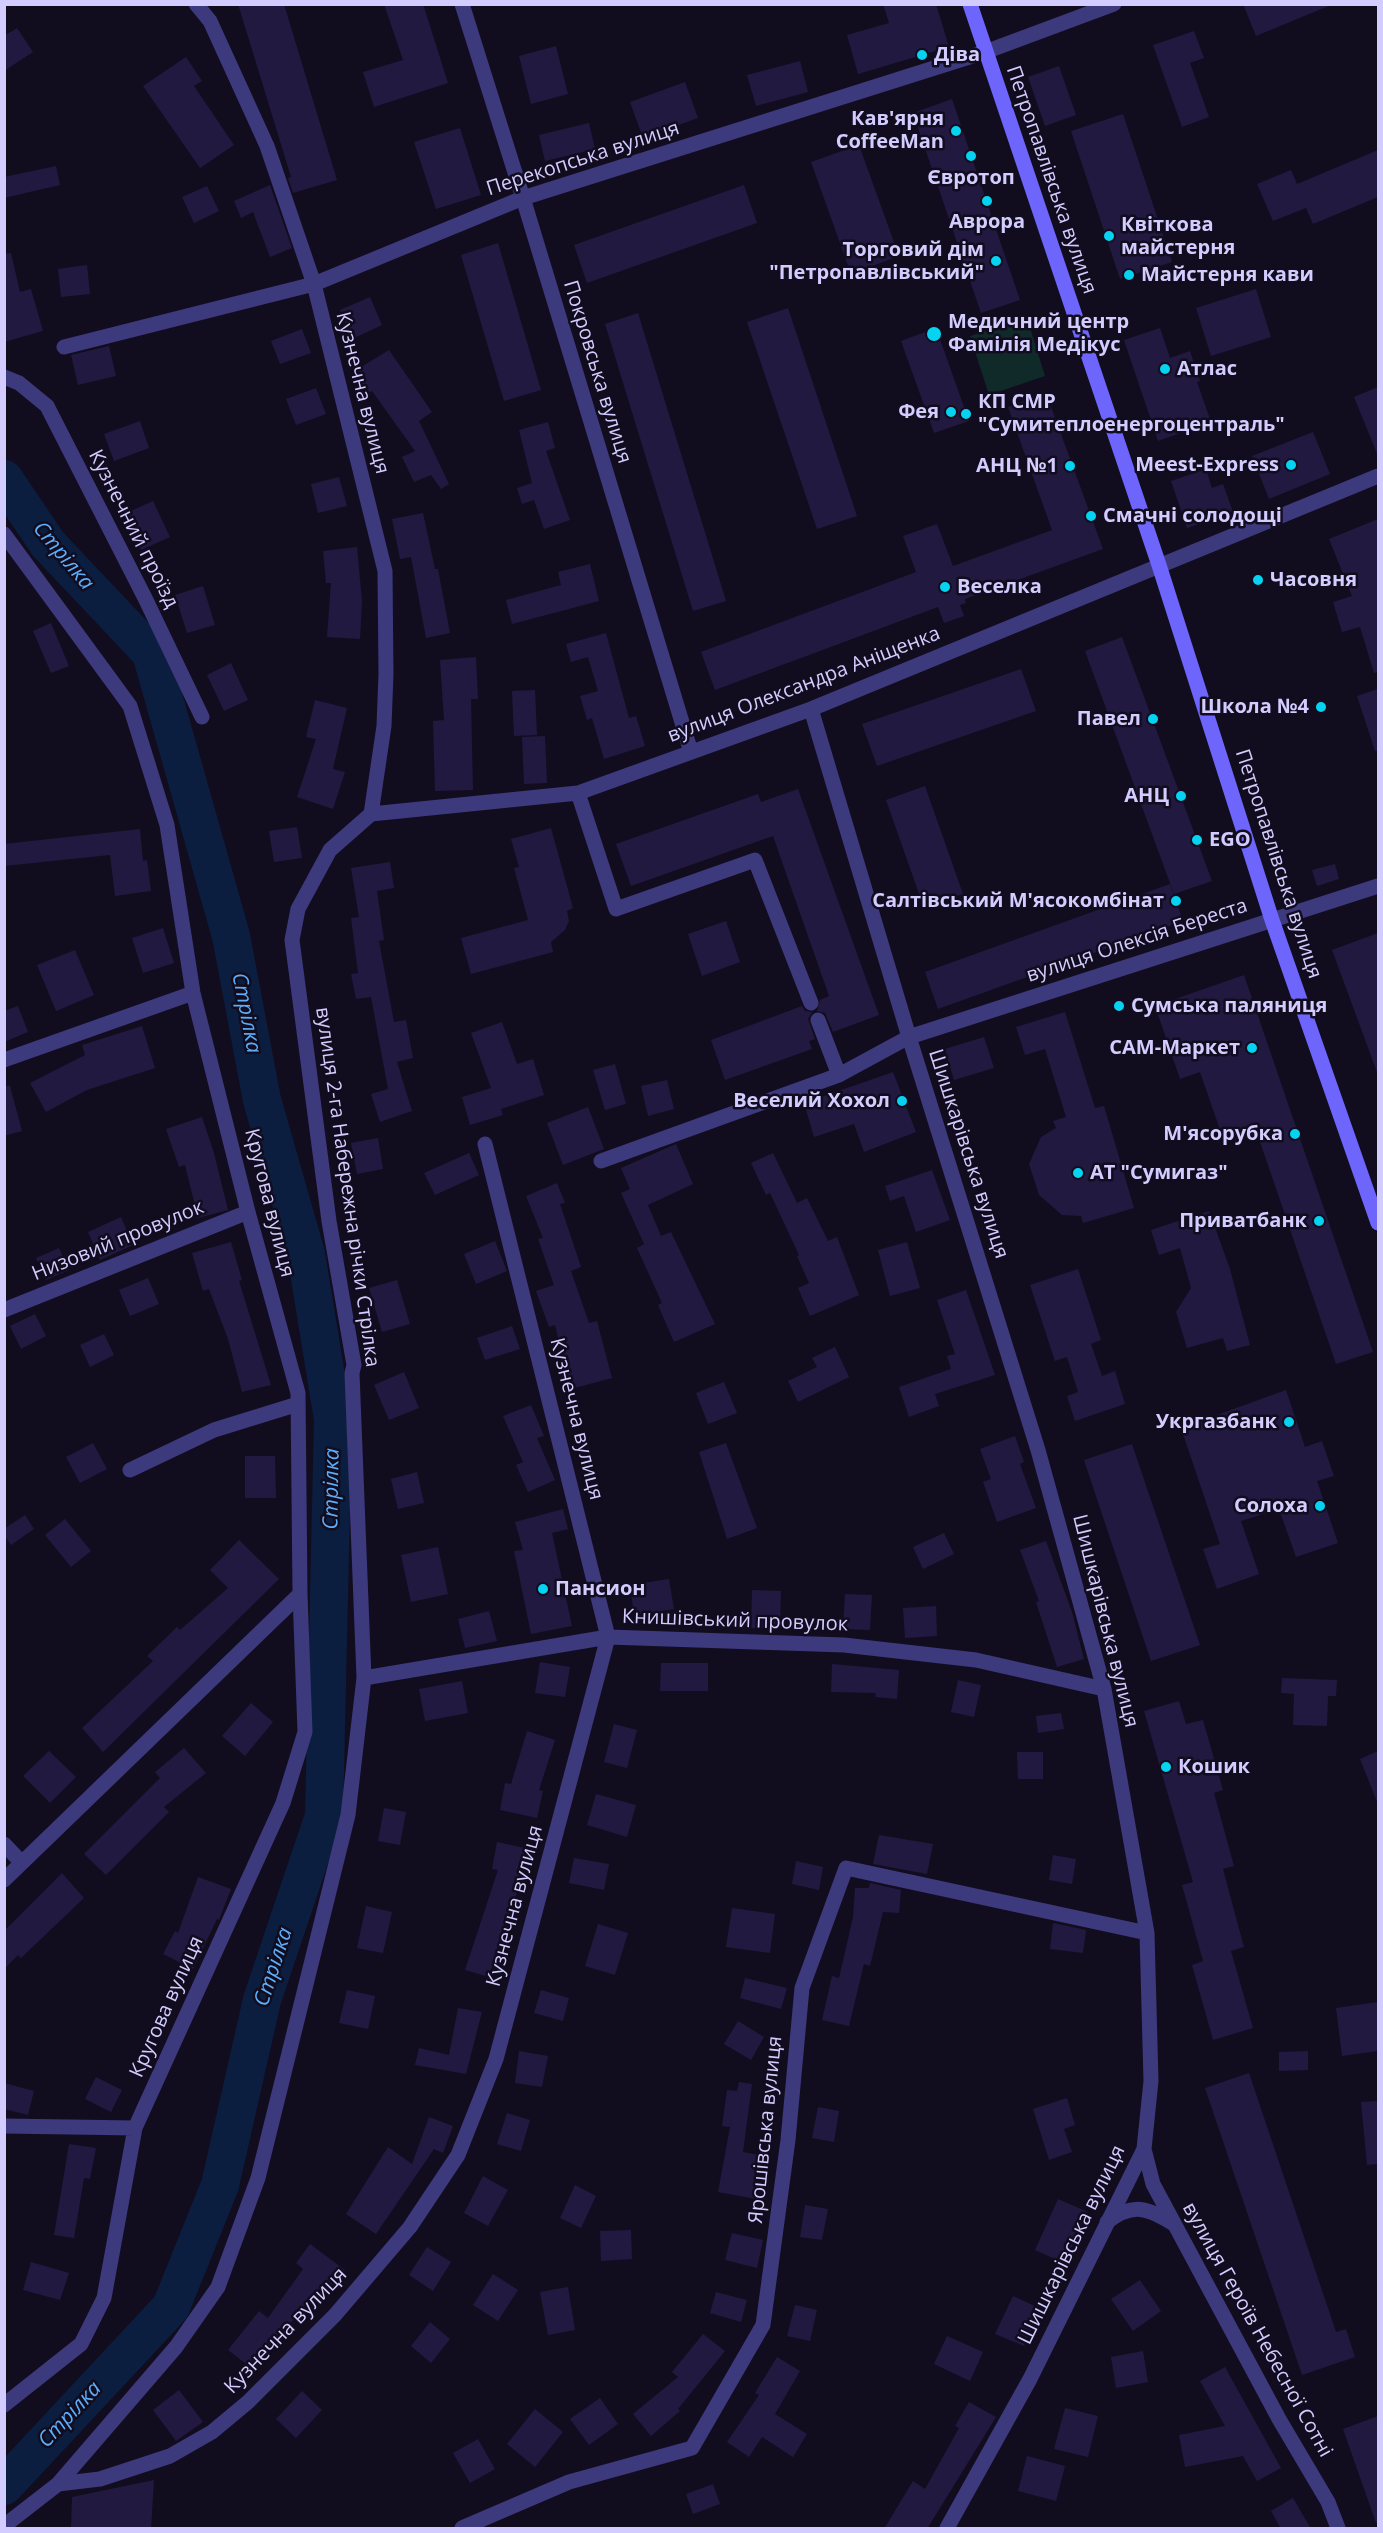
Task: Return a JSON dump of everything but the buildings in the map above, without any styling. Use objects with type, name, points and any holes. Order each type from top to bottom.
[{"type":"main road","name":"Петропавлівська вулиця","points":[[970,4],[1159,565],[1272,920],[1378,1223]]},
{"type":"street","name":"Кузнечна вулиця","points":[[196,4],[210,21],[267,146],[314,284],[385,571],[384,716],[371,814]]},
{"type":"street","name":"Покровська вулиця","points":[[462,4],[691,752]]},
{"type":"street","name":"Перекопська вулиця","points":[[64,347],[314,284],[523,198],[985,52],[1114,4]]},
{"type":"street","name":"Кузнечний проїзд","points":[[4,377],[19,383],[47,406],[146,598],[202,717]]},
{"type":"street","name":"вулиця Олександра Аніщенка","points":[[371,814],[578,793],[811,709],[1378,476]]},
{"type":"street","name":"Кругова вулиця","points":[[4,534],[130,706],[167,825],[193,993],[248,1212],[298,1393],[300,1594],[305,1732],[283,1803],[135,2128],[104,2298],[81,2344],[4,2405]]},
{"type":"street","name":"Шишкарівська вулиця","points":[[811,709],[909,1037],[1038,1450],[1104,1689],[1147,1933],[1151,2081],[1144,2149],[1030,2379],[946,2529]]},
{"type":"street","points":[[578,793],[616,909],[755,860],[811,1003]]},
{"type":"street","name":"вулиця 2-га Набережна річки Стрілка","points":[[4,2526],[58,2484],[176,2347],[218,2287],[258,2178],[310,1977],[348,1815],[364,1678],[352,1373],[354,1365],[329,1221],[292,940],[298,909],[330,850],[371,814]]},
{"type":"street","name":"вулиця Олексія Береста","points":[[909,1037],[1378,886]]},
{"type":"street","points":[[4,1060],[193,993]]},
{"type":"street","points":[[818,1020],[839,1075]]},
{"type":"street","points":[[601,1161],[839,1075],[909,1037]]},
{"type":"street","name":"Кузнечна вулиця","points":[[58,2484],[100,2479],[170,2456],[212,2432],[248,2402],[335,2316],[410,2228],[458,2155],[496,2059],[608,1637],[485,1144]]},
{"type":"street","name":"Низовий провулок","points":[[4,1310],[248,1212]]},
{"type":"street","points":[[130,1470],[214,1430],[298,1404]]},
{"type":"street","points":[[4,1880],[300,1594]]},
{"type":"street","name":"Книшівський провулок","points":[[364,1678],[608,1637],[844,1645],[976,1660],[1104,1689]]},
{"type":"street","points":[[4,1844],[21,1862]]},
{"type":"street","name":"Ярошівська вулиця","points":[[462,2529],[569,2482],[692,2448],[763,2325],[788,2140],[802,1988],[846,1868],[1147,1933]]},
{"type":"street","points":[[4,2126],[135,2128]]},
{"type":"street","name":"вулиця Героїв Небесної Сотні","points":[[1144,2149],[1153,2184],[1279,2418],[1328,2502],[1338,2529]]},
{"type":"street","points":[[1105,2224],[1119,2213],[1132,2209],[1155,2213],[1174,2224]]},
{"type":"green space","points":[[1027,318],[1045,376],[989,395],[970,336]]},
{"type":"waterway","name":"Стрілка","points":[[4,479],[48,544],[151,653],[231,936],[262,1100],[306,1254],[333,1419],[324,1816],[262,2000],[220,2185],[171,2307],[4,2486]]},
{"type":"place","name":"Діва","points":[[922,55]]},
{"type":"place","name":"Кав'ярня CoffeeMan","points":[[956,131]]},
{"type":"place","name":"Євротоп","points":[[971,156]]},
{"type":"place","name":"Аврора","points":[[987,201]]},
{"type":"place","name":"Квіткова майстерня","points":[[1109,236]]},
{"type":"place","name":"Торговий дім \"Петропавлівський\"","points":[[996,261]]},
{"type":"place","name":"Майстерня кави","points":[[1129,275]]},
{"type":"place","name":"Медичний центр Фамілія Медікус","points":[[934,334]]},
{"type":"place","name":"Атлас","points":[[1165,369]]},
{"type":"place","name":"Фея","points":[[951,412]]},
{"type":"place","name":"КП СМР \"Сумитеплоенергоцентраль\"","points":[[966,414]]},
{"type":"place","name":"Meest-Express","points":[[1291,465]]},
{"type":"place","name":"АНЦ №1","points":[[1070,466]]},
{"type":"place","name":"Смачні солодощі","points":[[1091,516]]},
{"type":"place","name":"Часовня","points":[[1258,580]]},
{"type":"place","name":"Веселка","points":[[945,587]]},
{"type":"place","name":"Школа №4","points":[[1321,707]]},
{"type":"place","name":"Павел","points":[[1153,719]]},
{"type":"place","name":"АНЦ","points":[[1181,796]]},
{"type":"place","name":"EGO","points":[[1197,840]]},
{"type":"place","name":"Салтівський М'ясокомбінат","points":[[1176,901]]},
{"type":"place","name":"Сумська паляниця","points":[[1119,1006]]},
{"type":"place","name":"САМ-Маркет","points":[[1252,1048]]},
{"type":"place","name":"Веселий Хохол","points":[[902,1101]]},
{"type":"place","name":"М'ясорубка","points":[[1295,1134]]},
{"type":"place","name":"АТ \"Сумигаз\"","points":[[1078,1173]]},
{"type":"place","name":"Приватбанк","points":[[1319,1221]]},
{"type":"place","name":"Укргазбанк","points":[[1289,1422]]},
{"type":"place","name":"Солоха","points":[[1320,1506]]},
{"type":"place","name":"Пансион","points":[[543,1589]]},
{"type":"place","name":"Кошик","points":[[1166,1767]]}]
